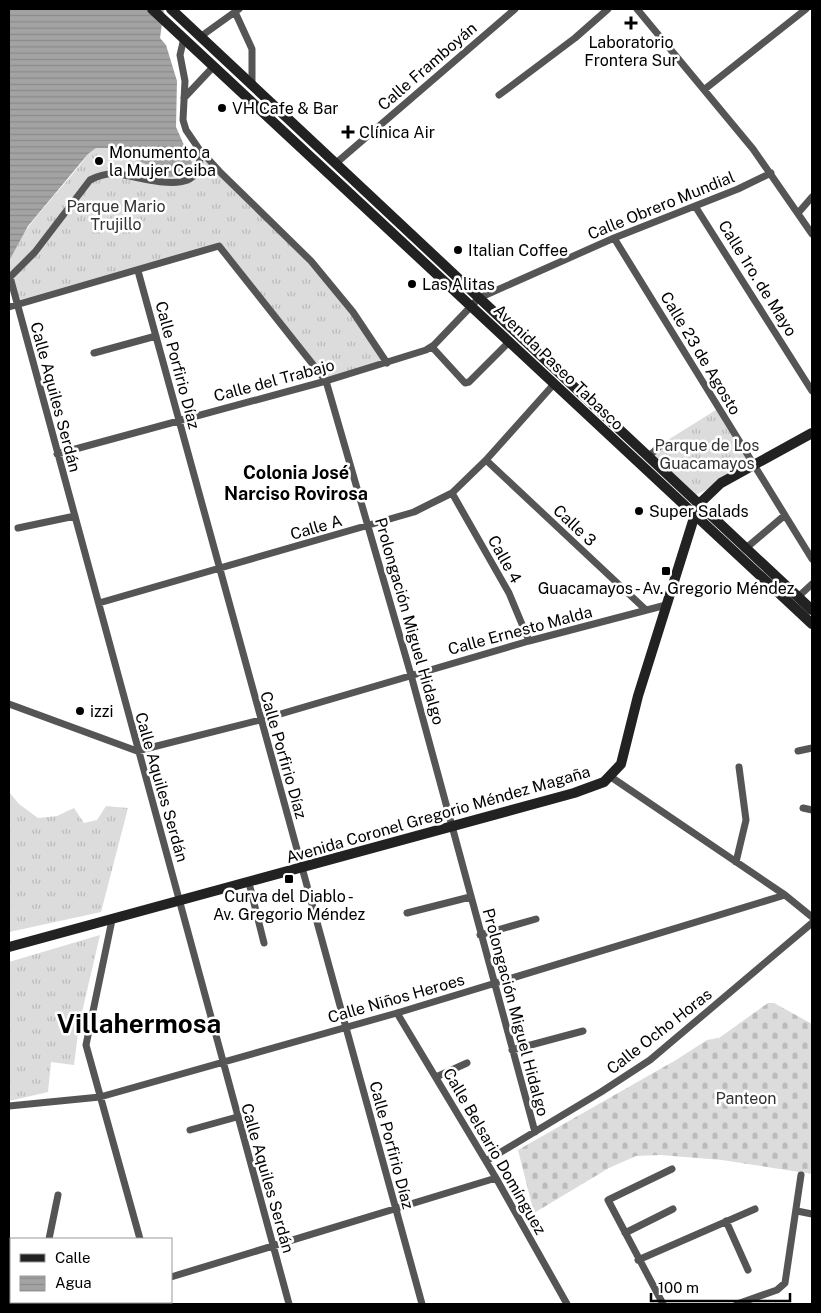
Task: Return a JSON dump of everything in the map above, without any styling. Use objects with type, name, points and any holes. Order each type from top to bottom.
[{"type":"main road","name":"Avenida Paseo Tabasco","points":[[152,9],[648,457],[812,610]]},
{"type":"main road","name":"Avenida Paseo Tabasco","points":[[171,9],[335,164],[475,301],[510,341],[554,384],[812,624]]},
{"type":"main road","name":"Avenida Coronel Gregorio Méndez Magaña","points":[[9,947],[582,791],[604,782],[611,777],[620,764],[666,605],[698,505],[722,483],[812,434]]},
{"type":"street","name":"Calle Framboyán","points":[[335,164],[515,9]]},
{"type":"street","points":[[499,95],[575,38],[608,9]]},
{"type":"street","points":[[705,89],[806,9]]},
{"type":"street","points":[[200,37],[237,10],[252,49],[252,85]]},
{"type":"street","points":[[640,10],[771,173],[812,234]]},
{"type":"street","points":[[184,38],[180,55],[185,81],[184,125],[199,149],[311,261],[353,312],[387,362]]},
{"type":"street","points":[[184,98],[214,66]]},
{"type":"street","points":[[9,278],[35,252],[90,180],[101,175],[116,174],[163,183],[181,183],[195,174],[198,169],[199,149]]},
{"type":"street","name":"Calle Obrero Mundial","points":[[475,301],[614,238],[771,173]]},
{"type":"street","points":[[799,212],[812,197]]},
{"type":"street","name":"Calle 1ro. de Mayo","points":[[695,206],[812,391]]},
{"type":"street","name":"Calle 23 de Agosto","points":[[614,238],[812,559]]},
{"type":"street","name":"Prolongación Miguel Hidalgo","points":[[13,306],[138,271],[213,247],[221,247],[326,381],[411,675],[535,1132]]},
{"type":"street","name":"Calle Porfirio Díaz","points":[[138,271],[422,1304]]},
{"type":"street","name":"Calle Aquiles Serdán","points":[[9,278],[13,306],[99,603],[137,751],[290,1304]]},
{"type":"street","name":"Calle del Trabajo","points":[[57,454],[326,381],[432,347],[475,301]]},
{"type":"street","points":[[94,353],[156,336]]},
{"type":"street","points":[[432,347],[465,382],[469,382],[510,341]]},
{"type":"street","name":"Calle A","points":[[99,603],[219,570],[414,512],[452,493],[486,460],[554,384]]},
{"type":"street","points":[[648,457],[664,443]]},
{"type":"street","name":"Calle 3","points":[[486,460],[646,610]]},
{"type":"street","name":"Calle 4","points":[[452,493],[509,593],[530,641]]},
{"type":"street","points":[[745,549],[785,515]]},
{"type":"street","points":[[18,528],[74,516]]},
{"type":"street","points":[[798,597],[812,584]]},
{"type":"street","name":"Calle Ernesto Malda","points":[[137,751],[260,720],[530,641],[666,605]]},
{"type":"street","points":[[9,704],[137,751]]},
{"type":"street","points":[[798,751],[812,748]]},
{"type":"street","points":[[736,862],[746,820],[739,767]]},
{"type":"street","points":[[611,777],[785,895],[812,917]]},
{"type":"street","points":[[804,808],[812,810]]},
{"type":"street","points":[[249,882],[264,943]]},
{"type":"street","name":"Calle Niños Heroes","points":[[9,1106],[100,1097],[397,1013],[785,895]]},
{"type":"street","points":[[407,912],[470,897]]},
{"type":"street","points":[[480,935],[536,919]]},
{"type":"street","points":[[112,920],[86,1044],[140,1238]]},
{"type":"street","name":"Calle Ocho Horas","points":[[486,1161],[650,1060],[812,924]]},
{"type":"street","name":"Calle Belsario Domínguez","points":[[397,1013],[496,1178],[567,1304]]},
{"type":"street","points":[[512,1050],[583,1031]]},
{"type":"street","points":[[436,1077],[467,1063]]},
{"type":"street","points":[[190,1130],[237,1117]]},
{"type":"street","points":[[663,1304],[638,1260],[608,1200],[672,1169]]},
{"type":"street","points":[[738,1304],[777,1290],[785,1284],[801,1175]]},
{"type":"street","points":[[172,1277],[496,1178]]},
{"type":"street","points":[[49,1238],[58,1195]]},
{"type":"street","points":[[638,1260],[755,1209]]},
{"type":"street","points":[[625,1234],[673,1210]]},
{"type":"street","points":[[797,1211],[812,1214]]},
{"type":"street","points":[[726,1222],[748,1270]]},
{"type":"green space","name":"Parque Mario Trujillo","points":[[96,148],[107,148],[160,170],[190,157],[199,149],[311,261],[387,363],[326,381],[223,248],[16,305],[9,274],[12,252],[31,224],[88,154]]},
{"type":"green space","name":"Parque de Los Guacamayos","points":[[719,408],[754,466],[690,498],[648,457],[663,443]]},
{"type":"green space","points":[[9,792],[19,804],[38,818],[57,816],[74,808],[84,823],[97,820],[106,806],[128,808],[101,912],[9,932]]},
{"type":"green space","points":[[100,935],[79,1025],[74,1065],[51,1062],[48,1092],[9,1101],[9,962]]},
{"type":"green space","name":"Panteon","points":[[768,1003],[774,1003],[812,1024],[812,1174],[722,1160],[660,1155],[636,1156],[609,1168],[534,1213],[518,1150],[676,1060],[707,1040],[719,1038]]},
{"type":"water","points":[[9,9],[164,9],[160,38],[166,45],[177,81],[176,127],[192,163],[181,176],[166,177],[160,170],[107,148],[96,148],[88,154],[28,226],[9,261]]},
{"type":"place","name":"Laboratorio Frontera Sur","points":[[631,23]]},
{"type":"place","name":"VH Cafe & Bar","points":[[222,108]]},
{"type":"place","name":"Clínica Air","points":[[348,132]]},
{"type":"place","name":"Monumento a la Mujer Ceiba","points":[[99,161]]},
{"type":"place","name":"Italian Coffee","points":[[458,250]]},
{"type":"place","name":"Las Alitas","points":[[412,284]]},
{"type":"place","name":"Super Salads","points":[[639,511]]},
{"type":"place","name":"Guacamayos - Av. Gregorio Méndez","points":[[666,571]]},
{"type":"place","name":"izzi","points":[[80,711]]},
{"type":"place","name":"Curva del Diablo - Av. Gregorio Méndez","points":[[289,879]]},
{"type":"district","name":"Colonia José Narciso Rovirosa","points":[[296,483]]},
{"type":"district","name":"Villahermosa","points":[[139,1024]]}]
